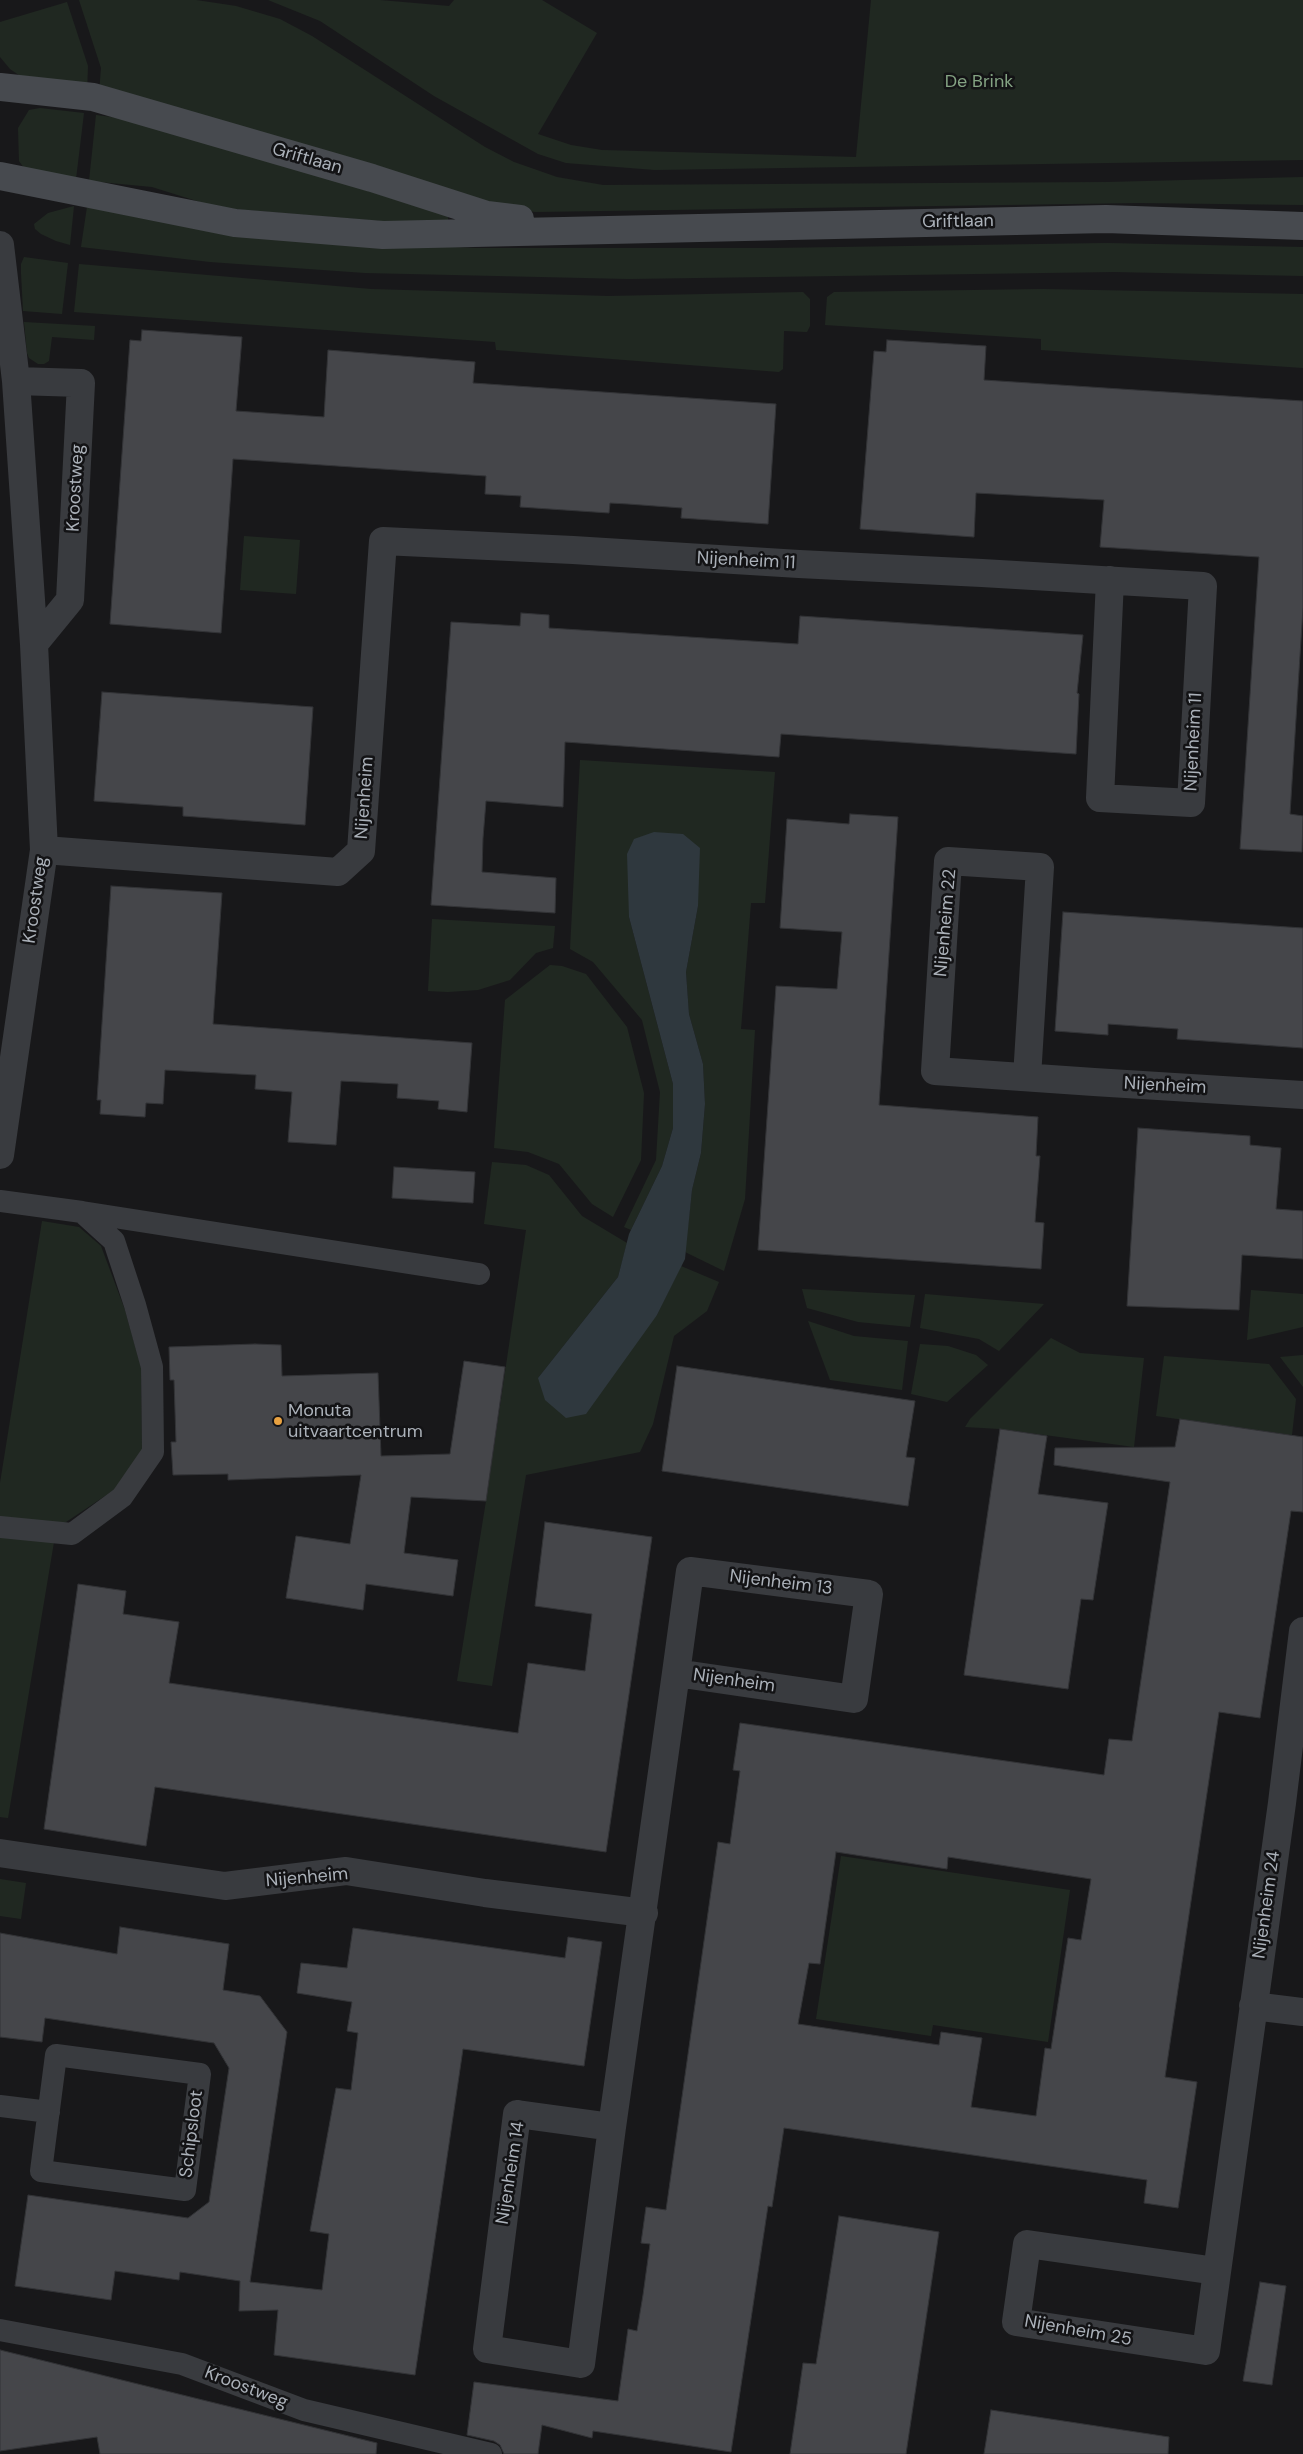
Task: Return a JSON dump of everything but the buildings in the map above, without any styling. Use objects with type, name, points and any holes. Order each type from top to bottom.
[{"type":"street","name":"Griftlaan","points":[[0,88],[93,96],[372,178],[487,215],[613,229]]},
{"type":"street","name":"Griftlaan","points":[[0,176],[235,223],[383,235],[1106,219],[1303,226]]},
{"type":"street","name":"Kroostweg","points":[[0,245],[16,381],[34,644],[44,850],[6,1063],[0,1155]]},
{"type":"street","name":"Kroostweg","points":[[16,381],[81,383],[70,600],[34,644]]},
{"type":"street","name":"Nijenheim 11","points":[[383,541],[1110,580],[1203,586],[1191,803],[1100,798],[1110,580]]},
{"type":"street","name":"Nijenheim","points":[[44,850],[338,872],[361,851],[383,541]]},
{"type":"street","name":"Nijenheim 22","points":[[948,861],[1040,867],[1027,1077],[935,1071],[948,861]]},
{"type":"street","name":"Nijenheim","points":[[1027,1077],[1303,1095]]},
{"type":"street","name":"Nijenheim 13","points":[[676,1672],[690,1571],[869,1594],[854,1698]]},
{"type":"street","name":"Nijenheim 24","points":[[1253,2006],[1292,1805],[1303,1631]]},
{"type":"street","name":"Nijenheim","points":[[612,2127],[644,1913],[676,1672],[854,1698]]},
{"type":"street","name":"Nijenheim","points":[[0,1853],[225,1886],[346,1871],[485,1893],[644,1913]]},
{"type":"street","points":[[1253,2006],[1303,2012]]},
{"type":"street","name":"Nijenheim 25","points":[[1216,2271],[1026,2244],[1016,2322],[1206,2351],[1253,2006]]},
{"type":"street","name":"Nijenheim 14","points":[[518,2114],[612,2127],[581,2364],[487,2349],[518,2114]]},
{"type":"lane","points":[[0,1201],[479,1274]]},
{"type":"lane","points":[[0,1527],[72,1534],[122,1496],[154,1452],[152,1367],[135,1305],[114,1241],[82,1212]]},
{"type":"lane","name":"Schipsloot","points":[[56,2055],[200,2074],[185,2190],[41,2171],[49,2112],[56,2055]]},
{"type":"lane","points":[[0,2106],[49,2112]]},
{"type":"lane","name":"Kroostweg","points":[[0,2330],[182,2364],[304,2410],[491,2454]]},
{"type":"green space","points":[[79,0],[196,0],[236,6],[280,19],[312,36],[485,147],[514,162],[557,177],[603,185],[1107,182],[1303,177],[1303,205],[1138,203],[535,212],[491,205],[99,94],[101,68]]},
{"type":"green space","name":"De Brink","points":[[268,0],[380,0],[449,6],[454,0],[542,0],[597,33],[538,134],[571,145],[602,150],[856,157],[871,0],[1303,0],[1303,160],[655,170],[566,163],[538,154],[434,96],[320,21]]},
{"type":"green space","points":[[67,2],[88,66],[87,93],[26,80],[10,69],[0,57],[0,22]]},
{"type":"green space","points":[[40,108],[84,113],[76,179],[24,168],[19,161],[18,128],[29,110]]},
{"type":"green space","points":[[96,115],[151,122],[448,216],[448,222],[443,226],[219,208],[152,187],[89,181]]},
{"type":"green space","points":[[74,206],[70,245],[56,241],[35,229],[34,224],[48,213]]},
{"type":"green space","points":[[87,207],[330,242],[477,248],[773,248],[1106,243],[1303,247],[1303,276],[1114,272],[628,279],[365,273],[210,262],[81,247]]},
{"type":"green space","points":[[24,257],[68,263],[62,314],[23,311],[21,264]]},
{"type":"green space","points":[[79,264],[371,289],[608,296],[803,292],[810,299],[810,326],[807,332],[784,331],[783,369],[779,372],[496,350],[495,342],[74,312]]},
{"type":"green space","points":[[1042,289],[1303,294],[1303,368],[1041,350],[1041,339],[825,325],[827,297],[834,292]]},
{"type":"green space","points":[[24,322],[95,326],[94,340],[52,337],[49,361],[44,364],[38,364],[29,358],[27,353]]},
{"type":"green space","points":[[244,536],[300,540],[296,594],[240,590]]},
{"type":"green space","points":[[580,760],[775,772],[765,903],[751,903],[741,1029],[755,1030],[745,1199],[724,1271],[685,1252],[692,1190],[701,1153],[705,1104],[703,1064],[689,1014],[686,972],[698,906],[629,917],[673,1084],[673,1128],[662,1166],[631,1230],[624,1227],[656,1160],[660,1092],[642,1020],[593,962],[570,949]]},
{"type":"green space","points":[[432,919],[555,926],[553,948],[536,953],[510,980],[478,990],[428,991]]},
{"type":"green space","points":[[550,965],[562,966],[586,974],[627,1027],[644,1093],[641,1160],[613,1217],[592,1204],[559,1164],[528,1152],[494,1148],[505,1000]]},
{"type":"green space","points":[[492,1162],[526,1165],[549,1175],[582,1216],[627,1243],[618,1277],[538,1378],[657,1315],[681,1266],[719,1282],[707,1311],[674,1336],[653,1424],[640,1452],[526,1475],[492,1686],[457,1681],[526,1230],[484,1224]]},
{"type":"green space","points":[[42,1221],[79,1227],[101,1246],[125,1310],[141,1367],[142,1451],[114,1490],[63,1524],[0,1517],[0,1483]]},
{"type":"green space","points":[[802,1289],[915,1295],[910,1327],[858,1322],[807,1308]]},
{"type":"green space","points":[[1251,1290],[1303,1294],[1303,1327],[1247,1340]]},
{"type":"green space","points":[[925,1294],[1044,1304],[999,1351],[979,1339],[920,1328]]},
{"type":"green space","points":[[808,1321],[854,1336],[908,1341],[902,1390],[830,1380]]},
{"type":"green space","points":[[1051,1338],[1080,1353],[1144,1358],[1134,1447],[1000,1429],[965,1427],[970,1419]]},
{"type":"green space","points":[[920,1344],[948,1346],[976,1355],[988,1365],[947,1402],[911,1394]]},
{"type":"green space","points":[[1303,1355],[1303,1387],[1280,1357]]},
{"type":"green space","points":[[1164,1356],[1269,1364],[1296,1399],[1292,1435],[1156,1416]]},
{"type":"green space","points":[[0,1535],[54,1542],[8,1818],[0,1817]]},
{"type":"green space","points":[[841,1856],[1070,1890],[1048,2042],[933,2025],[931,2036],[816,2019]]},
{"type":"green space","points":[[0,1879],[26,1883],[21,1919],[0,1916]]},
{"type":"shaded area","points":[[654,832],[683,834],[700,848],[698,906],[686,972],[689,1014],[703,1064],[705,1104],[701,1153],[692,1190],[685,1259],[657,1315],[586,1414],[566,1418],[545,1400],[538,1378],[618,1277],[629,1234],[662,1166],[673,1128],[673,1084],[629,917],[627,854],[634,839]]},
{"type":"place","name":"Monuta uitvaartcentrum","points":[[278,1421]]}]
